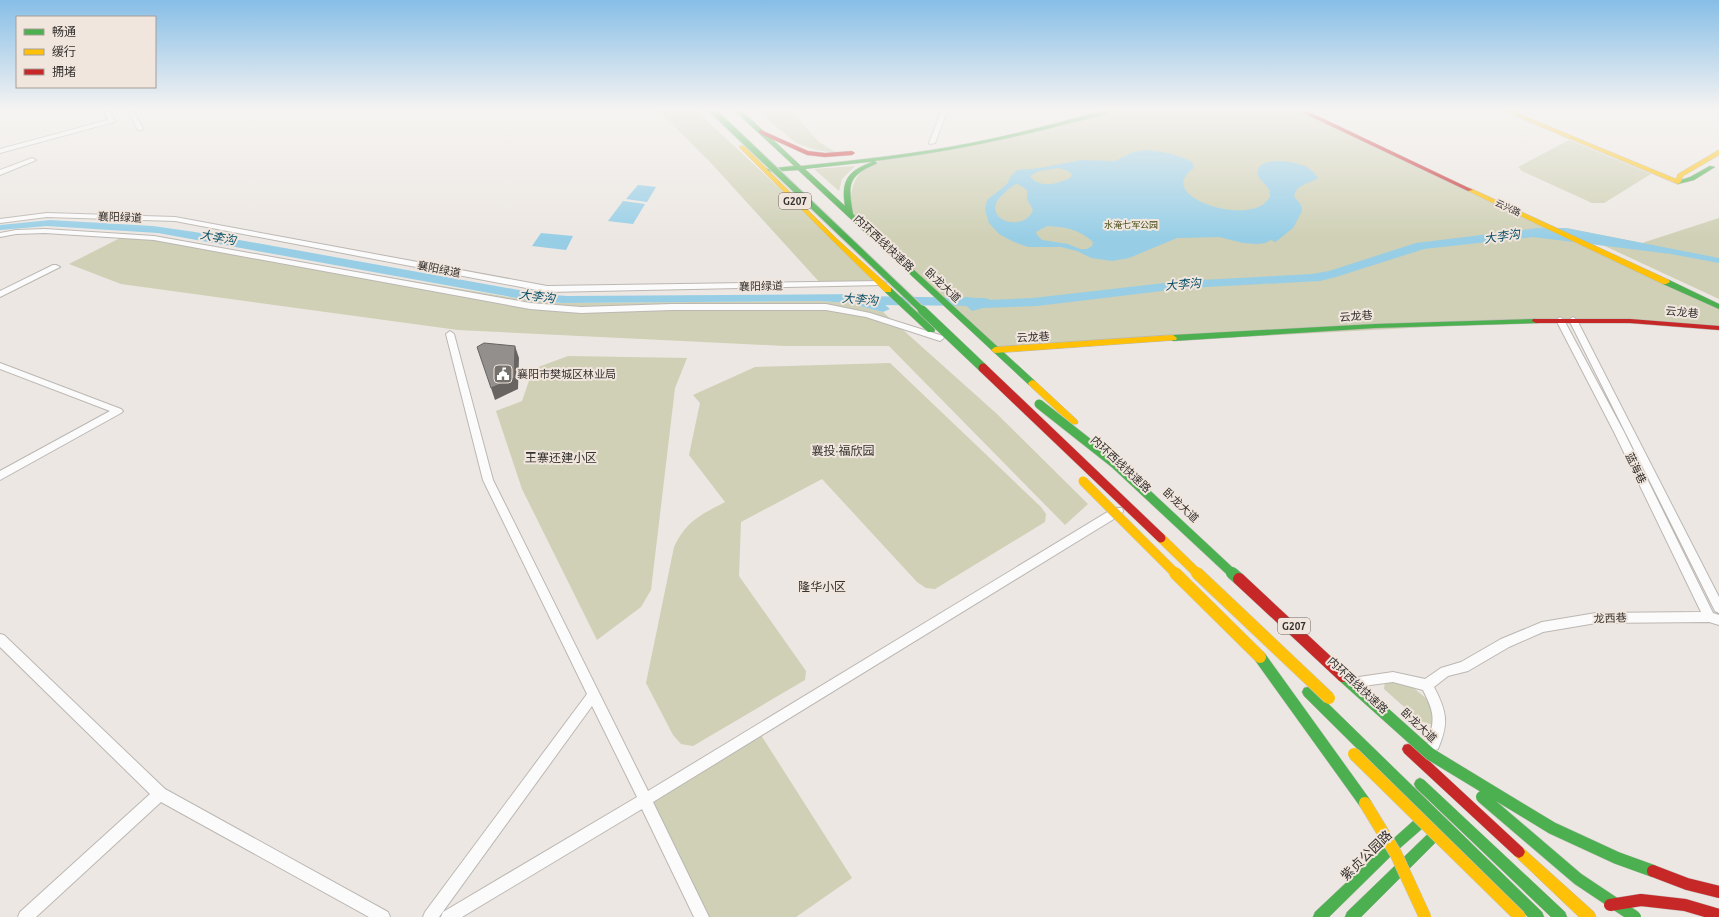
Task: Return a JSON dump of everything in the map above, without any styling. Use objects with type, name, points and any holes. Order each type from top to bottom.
[{"type":"main road","name":"G207","points":[[747,152],[1273,659]]},
{"type":"main road","name":"内环西线快速路","points":[[756,152],[1335,703]]},
{"type":"main road","name":"内环西线快速路","points":[[771,152],[861,237]]},
{"type":"main road","name":"卧龙大道","points":[[784,152],[1594,908],[1612,917]]},
{"type":"main road","points":[[804,152],[825,155],[862,153]]},
{"type":"main road","points":[[763,168],[794,161],[870,152]]},
{"type":"main road","points":[[763,168],[801,168],[921,152]]},
{"type":"main road","name":"云兴路","points":[[1389,152],[1719,308]]},
{"type":"main road","name":"云兴路","points":[[1404,152],[1719,299]]},
{"type":"main road","points":[[1605,152],[1678,182],[1692,179],[1719,162]]},
{"type":"main road","points":[[1678,182],[1680,175],[1719,152]]},
{"type":"main road","points":[[850,214],[845,188],[852,176],[862,167],[891,157]]},
{"type":"main road","name":"云龙巷","points":[[995,350],[1039,349],[1195,337],[1410,324],[1560,320],[1639,320],[1719,328]]},
{"type":"main road","name":"内环西线快速路","points":[[1354,699],[1036,401],[1115,464],[1366,697],[1432,749]]},
{"type":"main road","points":[[1026,409],[1063,457]]},
{"type":"main road","points":[[1076,473],[1260,656],[1302,700]]},
{"type":"main road","points":[[1260,656],[1358,791],[1396,854],[1425,917]]},
{"type":"main road","points":[[1301,685],[1537,917]]},
{"type":"main road","points":[[1400,741],[1594,908]]},
{"type":"main road","points":[[1348,749],[1520,917]]},
{"type":"main road","points":[[1432,749],[1490,792],[1552,828],[1624,861],[1687,884],[1719,892]]},
{"type":"main road","points":[[1432,749],[1578,879],[1635,917]]},
{"type":"main road","points":[[1416,780],[1560,917]]},
{"type":"main road","name":"紫贞公园路","points":[[1320,917],[1388,851],[1431,812]]},
{"type":"main road","points":[[1352,917],[1444,826]]},
{"type":"main road","points":[[1467,848],[1495,888],[1524,917]]},
{"type":"main road","points":[[1580,917],[1594,908],[1641,900],[1685,905],[1719,915]]},
{"type":"street","points":[[0,173],[32,160]]},
{"type":"street","name":"襄阳绿道","points":[[0,221],[47,214],[175,219],[547,289],[882,283]]},
{"type":"street","points":[[0,235],[16,232],[45,231],[154,238],[530,306],[582,310],[826,307],[867,315],[940,338]]},
{"type":"street","points":[[0,294],[56,267]]},
{"type":"street","name":"蓝海巷","points":[[1560,320],[1714,619]]},
{"type":"street","name":"蓝海巷","points":[[1573,320],[1719,608]]},
{"type":"street","points":[[450,334],[488,480],[702,917]]},
{"type":"street","points":[[0,366],[118,411],[0,476]]},
{"type":"street","points":[[448,917],[645,800],[1120,510]]},
{"type":"street","name":"龙西巷","points":[[1427,685],[1445,672],[1464,667],[1505,643],[1542,627],[1596,618],[1714,619]]},
{"type":"street","points":[[0,639],[160,794],[383,917]]},
{"type":"street","points":[[1363,681],[1393,677],[1427,685],[1440,710],[1441,720],[1432,749]]},
{"type":"street","points":[[430,917],[593,695]]},
{"type":"street","points":[[25,917],[160,794]]},
{"type":"green space","points":[[700,152],[740,152],[882,283],[822,285]]},
{"type":"green space","name":"水淹七军公园","points":[[1389,152],[1719,307],[1719,328],[1560,320],[995,350],[850,214],[851,193],[858,175],[863,170],[879,161],[891,157],[915,153]]},
{"type":"green space","points":[[1547,152],[1597,152],[1651,174],[1604,203],[1592,203],[1522,171],[1518,167]]},
{"type":"green space","points":[[855,166],[842,179],[839,191],[814,169]]},
{"type":"green space","points":[[1719,218],[1719,299],[1566,228],[1642,243]]},
{"type":"green space","points":[[124,236],[154,238],[533,301],[563,303],[821,301],[848,303],[883,312],[997,414],[1088,504],[1065,525],[889,346],[785,346],[458,330],[121,284],[69,264]]},
{"type":"green space","points":[[568,356],[687,358],[675,388],[651,590],[641,607],[597,640],[522,489],[496,411],[522,401],[533,369]]},
{"type":"green space","points":[[890,363],[1041,507],[1046,514],[1045,522],[935,589],[926,588],[917,582],[822,479],[741,522],[739,576],[806,671],[805,680],[693,746],[681,744],[673,735],[646,683],[674,547],[684,530],[695,519],[725,502],[689,455],[700,403],[693,395],[755,367]]},
{"type":"green space","points":[[1403,679],[1440,710],[1436,726],[1420,721],[1384,689],[1385,680]]},
{"type":"green space","points":[[759,732],[852,878],[796,917],[702,917],[645,800]]},
{"type":"water","points":[[1134,152],[1163,152],[1181,157],[1192,162],[1194,168],[1184,178],[1184,188],[1192,196],[1204,203],[1220,208],[1236,210],[1252,209],[1264,204],[1270,197],[1269,189],[1259,178],[1257,173],[1261,165],[1266,162],[1281,161],[1296,163],[1310,169],[1318,178],[1300,186],[1294,196],[1301,205],[1302,211],[1293,228],[1275,242],[1271,240],[1258,244],[1243,243],[1219,237],[1177,238],[1129,258],[1112,261],[1091,258],[1077,251],[1061,247],[1028,247],[999,234],[989,223],[985,210],[987,200],[1007,184],[1011,176],[1017,170],[1040,168],[1081,160],[1115,161]],"holes":[[[1059,168],[1072,174],[1070,178],[1049,184],[1038,183],[1030,176],[1039,171]],[[1018,184],[1027,190],[1027,199],[1033,210],[1028,217],[1020,221],[1012,222],[1004,220],[998,216],[995,210],[996,203],[1003,194]],[[1047,226],[1077,231],[1093,242],[1092,246],[1087,249],[1080,249],[1068,244],[1042,240],[1036,232]]]},
{"type":"water","points":[[638,185],[656,187],[647,202],[626,199]]},
{"type":"water","points":[[623,201],[645,204],[633,224],[608,221]]},
{"type":"water","points":[[50,220],[153,226],[195,232],[541,294],[567,296],[872,294],[890,309],[883,312],[848,303],[821,301],[563,303],[533,301],[158,233],[47,226],[0,230],[0,225]]},
{"type":"water","points":[[1538,228],[1566,228],[1719,258],[1719,263],[1671,254],[1533,237],[1424,249],[1320,281],[1187,288],[1037,306],[983,308],[972,311],[959,299],[967,297],[989,300],[1033,298],[1182,281],[1312,274],[1329,271],[1416,243]]},
{"type":"water","points":[[541,233],[573,236],[566,250],[532,246]]},
{"type":"building","name":"襄阳市樊城区林业局","points":[[484,343],[515,346],[514,378],[491,388],[477,347]]},
{"type":"waterway","name":"大李沟","points":[[860,300],[984,302]]},
{"type":"traffic: fast","points":[[756,152],[983,368]]},
{"type":"traffic: fast","points":[[782,152],[1032,383]]},
{"type":"traffic: fast","points":[[766,171],[927,152]]},
{"type":"traffic: fast","points":[[850,214],[847,195],[848,182],[851,176],[856,172],[874,163]]},
{"type":"traffic: fast","points":[[1678,182],[1692,179],[1712,167]]},
{"type":"traffic: fast","points":[[1666,282],[1719,307]]},
{"type":"traffic: fast","points":[[888,290],[931,330]]},
{"type":"traffic: fast","points":[[1173,338],[1375,326],[1536,321]]},
{"type":"traffic: fast","points":[[1039,404],[1115,464],[1239,579]]},
{"type":"traffic: fast","points":[[1260,657],[1365,803]]},
{"type":"traffic: fast","points":[[1343,676],[1430,754],[1552,828],[1617,858],[1653,871]]},
{"type":"traffic: fast","points":[[1308,692],[1537,917]]},
{"type":"traffic: fast","points":[[1420,784],[1560,917]]},
{"type":"traffic: fast","points":[[1482,797],[1578,879],[1635,917]]},
{"type":"traffic: fast","points":[[1320,917],[1388,851],[1426,817]]},
{"type":"traffic: fast","points":[[1352,917],[1440,830]]},
{"type":"traffic: slow","points":[[747,152],[834,239],[888,290]]},
{"type":"traffic: slow","points":[[1605,152],[1678,182]]},
{"type":"traffic: slow","points":[[1678,182],[1680,175],[1719,152]]},
{"type":"traffic: slow","points":[[1470,190],[1666,282]]},
{"type":"traffic: slow","points":[[995,350],[1173,338]]},
{"type":"traffic: slow","points":[[1032,383],[1074,422]]},
{"type":"traffic: slow","points":[[1083,481],[1260,657]]},
{"type":"traffic: slow","points":[[1161,538],[1329,698]]},
{"type":"traffic: slow","points":[[1354,754],[1520,917]]},
{"type":"traffic: slow","points":[[1365,803],[1396,854],[1425,917]]},
{"type":"traffic: slow","points":[[1519,852],[1589,917]]},
{"type":"traffic: jam","points":[[804,152],[825,155],[852,153]]},
{"type":"traffic: jam","points":[[1389,152],[1470,190]]},
{"type":"traffic: jam","points":[[1536,321],[1630,321],[1719,328]]},
{"type":"traffic: jam","points":[[983,368],[1161,538]]},
{"type":"traffic: jam","points":[[1239,579],[1343,676]]},
{"type":"traffic: jam","points":[[1408,749],[1519,852]]},
{"type":"traffic: jam","points":[[1653,871],[1687,884],[1719,892]]},
{"type":"traffic: jam","points":[[1610,905],[1641,900],[1685,905],[1719,915]]},
{"type":"place","name":"襄阳市樊城区林业局","points":[[503,374]]},
{"type":"district","name":"襄投·福欣园","points":[[843,450]]},
{"type":"district","name":"王寨还建小区","points":[[561,457]]},
{"type":"district","name":"隆华小区","points":[[822,586]]}]
